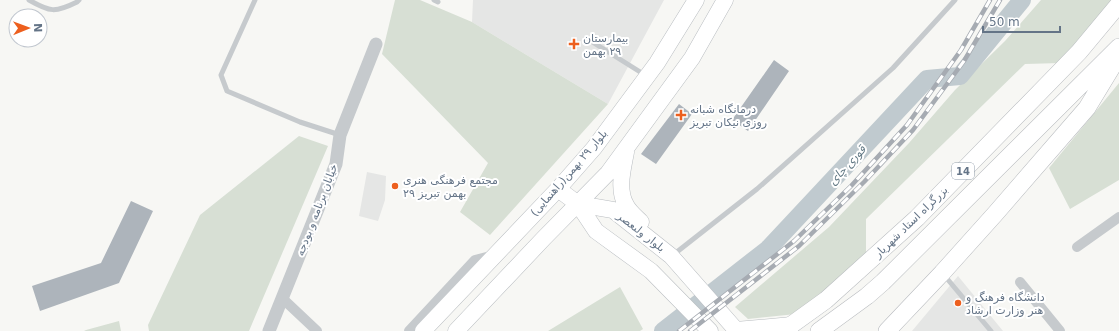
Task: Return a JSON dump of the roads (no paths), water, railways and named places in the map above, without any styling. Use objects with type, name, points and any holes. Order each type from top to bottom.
[{"type":"highway","name":"بزرگراه استاد شهریار","points":[[788,328],[826,300],[917,218],[1079,52],[1119,4]]},
{"type":"highway","name":"بزرگراه استاد شهریار","points":[[819,331],[883,282],[1119,47]]},
{"type":"highway","points":[[887,331],[995,214],[1086,108],[1119,55]]},
{"type":"main road","name":"بلوار ٢٩ بهمن(راهنمایی)","points":[[423,331],[558,189],[594,148],[657,63],[696,0]]},
{"type":"main road","points":[[456,331],[608,173],[692,58],[725,0]]},
{"type":"main road","points":[[627,148],[621,175],[622,191],[626,206],[676,262]]},
{"type":"main road","points":[[558,189],[578,204],[596,231],[662,281],[710,331]]},
{"type":"main road","name":"بلوار ولىعصر","points":[[578,204],[612,210],[676,262],[737,330]]},
{"type":"main road","points":[[737,330],[788,328]]},
{"type":"street","name":"خیابان برنامه و بودجه","points":[[269,331],[336,164],[340,135],[376,44]]},
{"type":"street","points":[[1077,247],[1119,217]]},
{"type":"street","points":[[409,331],[475,260],[496,254]]},
{"type":"street","points":[[1020,282],[1060,331]]},
{"type":"street","points":[[282,298],[317,331]]},
{"type":"lane","points":[[29,0],[43,8],[61,10],[78,2],[79,0]]},
{"type":"lane","points":[[255,0],[221,74],[227,91],[300,122],[340,135]]},
{"type":"lane","points":[[676,262],[893,68],[955,0]]},
{"type":"lane","points":[[586,38],[647,76]]},
{"type":"lane","points":[[942,273],[991,331]]},
{"type":"waterway","name":"قوری چای","points":[[663,331],[768,249],[927,79],[960,76],[1022,0]]},
{"type":"railway","points":[[679,331],[794,241],[851,186],[907,125],[961,50],[990,0]]},
{"type":"railway","points":[[690,331],[799,246],[864,182],[913,130],[964,61],[1000,0]]},
{"type":"place","name":"بیمارستان ٢٩ بهمن","points":[[574,44]]},
{"type":"place","name":"درمانگاه شبانه روزی نیکان تبریز","points":[[681,115]]},
{"type":"place","name":"مجتمع فرهنگی هنری ۲۹ بهمن تبریز","points":[[395,186]]},
{"type":"place","name":"دانشگاه فرهنگ و هنر وزارت ارشاد","points":[[958,303]]}]
